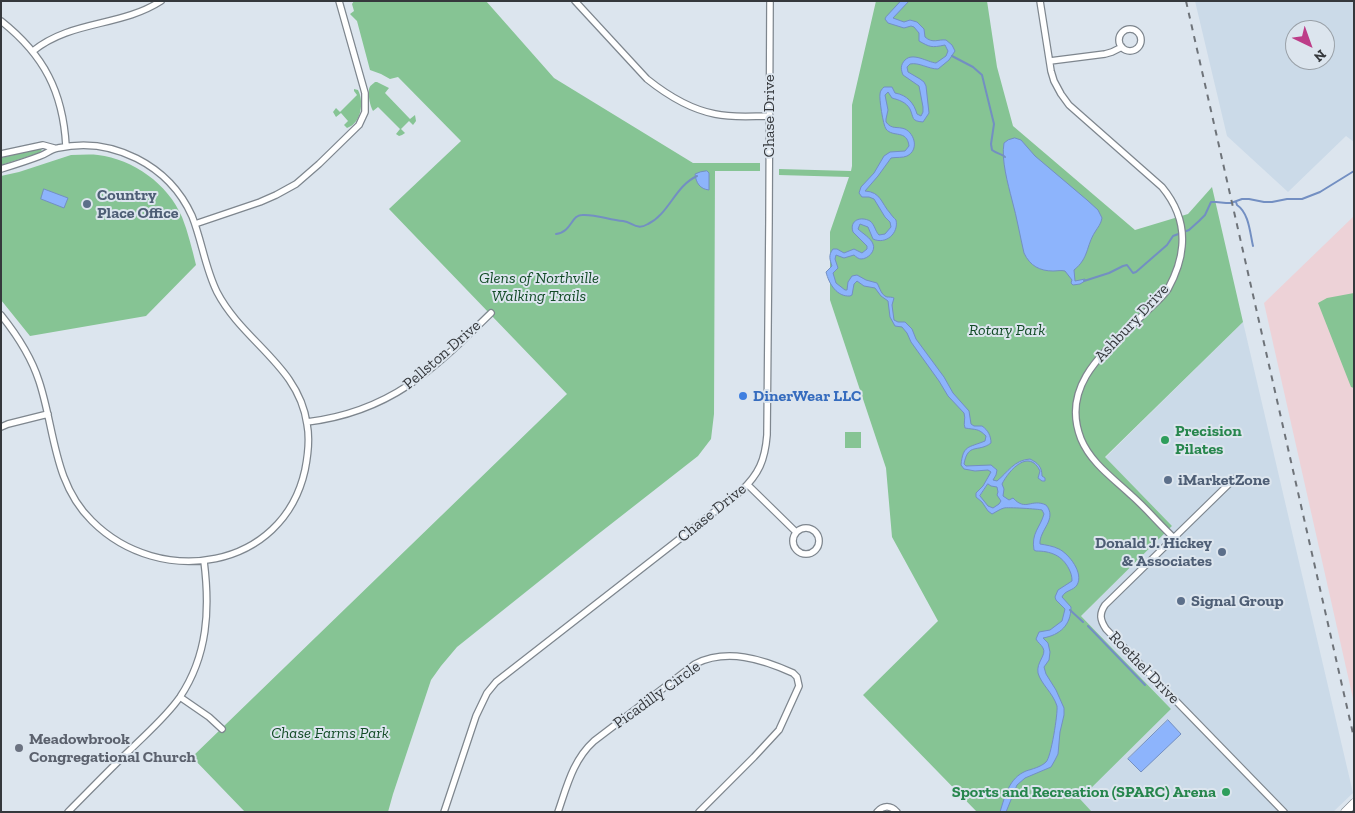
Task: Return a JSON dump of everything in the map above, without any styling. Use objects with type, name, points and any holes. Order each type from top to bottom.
[{"type":"street","points":[[33,51],[47,41],[69,31],[135,13],[152,7],[161,1]]},
{"type":"street","points":[[195,224],[260,202],[282,192],[306,176],[359,125],[366,107],[365,93],[339,1]]},
{"type":"street","points":[[575,1],[647,79],[680,102],[704,112],[727,116],[770,116]]},
{"type":"street","name":"Chase Drive","points":[[444,812],[476,716],[487,694],[496,682],[748,485],[757,473],[763,460],[767,435],[770,1]]},
{"type":"street","name":"Ashbury Drive","points":[[1040,1],[1054,81],[1060,94],[1069,105],[1162,187],[1175,206],[1182,229],[1179,264],[1167,290],[1089,370],[1079,389],[1076,402],[1080,438],[1089,455],[1174,538]]},
{"type":"street","points":[[1,21],[18,34],[45,69],[60,105],[65,126],[66,146]]},
{"type":"street","points":[[1050,61],[1106,54],[1122,46]]},
{"type":"street","points":[[1,154],[43,145],[54,148],[86,145],[103,147],[120,151],[145,162],[162,175],[179,193],[195,224],[210,277],[223,302],[238,324],[276,361],[291,381],[298,395],[307,422],[308,448],[304,474],[297,495],[287,512],[276,526],[257,542],[229,555],[204,561],[171,561],[145,554],[119,543],[91,521],[75,500],[65,482],[57,460],[42,389],[23,345],[1,315]]},
{"type":"street","points":[[1,168],[44,155],[54,148]]},
{"type":"street","name":"Pellston Drive","points":[[307,422],[342,415],[395,394],[430,369],[491,313]]},
{"type":"street","points":[[1,427],[48,414]]},
{"type":"street","name":"Roethel Drive","points":[[1234,479],[1105,605],[1100,616],[1106,629],[1284,812]]},
{"type":"street","points":[[748,485],[796,532]]},
{"type":"street","points":[[804,528],[816,533],[818,540],[816,548],[806,554],[798,552],[793,544],[796,532],[804,528]]},
{"type":"street","points":[[68,812],[160,720],[180,697],[196,664],[206,624],[208,598],[204,561]]},
{"type":"street","name":"Picadilly Circle","points":[[558,812],[572,770],[584,751],[695,664],[714,657],[728,655],[751,659],[795,675],[799,686],[779,730],[699,812]]},
{"type":"street","points":[[180,697],[209,717],[222,729]]},
{"type":"street","points":[[1344,812],[1354,803]]},
{"type":"street","points":[[877,812],[886,806],[894,808],[897,812]]},
{"type":"shaded area","points":[[1195,1],[1354,1],[1354,142],[1346,136],[1288,192],[1227,136]]},
{"type":"shaded area","points":[[1354,216],[1354,703],[1264,303]]},
{"type":"shaded area","points":[[1243,322],[1353,793],[1333,812],[1092,812],[1079,799],[1171,709],[1081,616],[1172,526],[1105,458]]},
{"type":"green space","name":"Chase Farms Park","points":[[354,1],[486,1],[554,78],[693,163],[760,163],[760,171],[715,171],[714,414],[711,439],[698,456],[457,647],[431,680],[388,812],[245,812],[192,757],[567,394],[389,209],[461,141],[398,77],[390,79],[370,70],[357,21],[350,14],[354,11],[352,4]]},
{"type":"green space","name":"Rotary Park","points":[[876,1],[987,1],[997,67],[1013,126],[1135,230],[1188,214],[1212,187],[1243,322],[1105,457],[1172,526],[1081,616],[1171,709],[1080,799],[1092,812],[977,812],[863,695],[938,621],[892,537],[886,468],[830,300],[830,232],[849,177],[779,175],[779,169],[851,171],[852,105]]},
{"type":"green space","points":[[375,82],[389,88],[385,93],[410,119],[415,115],[416,121],[413,125],[409,121],[401,129],[405,133],[402,135],[396,134],[400,129],[378,107],[373,111],[369,91]]},
{"type":"green space","points":[[354,89],[358,90],[361,106],[356,122],[347,128],[344,125],[348,121],[341,113],[336,117],[333,112],[336,108],[340,112],[357,95]]},
{"type":"green space","points":[[40,148],[42,150],[39,153],[1,165],[1,158]]},
{"type":"green space","points":[[71,155],[111,157],[148,175],[168,194],[176,205],[188,235],[196,265],[146,316],[30,336],[1,300],[1,176]]},
{"type":"green space","points":[[1354,293],[1354,388],[1351,387],[1318,303],[1327,298]]},
{"type":"green space","points":[[845,432],[861,432],[861,448],[845,448]]},
{"type":"water","points":[[901,1],[909,1],[893,18],[904,22],[910,20],[917,22],[924,29],[925,37],[933,41],[946,40],[955,51],[949,60],[938,69],[913,64],[907,67],[908,72],[924,82],[926,86],[929,113],[923,122],[915,120],[910,109],[904,103],[892,98],[888,92],[885,95],[888,110],[886,122],[890,126],[908,131],[913,138],[914,146],[911,153],[907,156],[891,158],[865,191],[878,196],[896,220],[896,229],[887,239],[878,240],[873,239],[868,227],[860,224],[858,229],[872,242],[874,247],[872,252],[866,258],[861,259],[854,255],[844,258],[836,255],[835,259],[838,268],[833,273],[836,283],[847,290],[848,282],[852,276],[857,275],[877,283],[883,295],[894,298],[892,305],[894,320],[905,322],[912,329],[916,339],[944,377],[953,393],[969,411],[971,424],[982,426],[990,436],[991,443],[971,450],[968,453],[964,464],[966,466],[991,465],[997,470],[993,480],[997,481],[1012,467],[1024,460],[1030,459],[1039,466],[1045,481],[1038,478],[1040,471],[1035,464],[1025,461],[1014,468],[1005,478],[1002,484],[1004,489],[1003,496],[1009,500],[1013,498],[1025,505],[1041,503],[1046,505],[1050,515],[1040,539],[1040,544],[1063,551],[1071,559],[1079,575],[1077,585],[1062,597],[1071,607],[1067,624],[1059,632],[1043,638],[1048,643],[1050,652],[1049,660],[1044,667],[1046,674],[1064,708],[1058,754],[1051,767],[1025,778],[1017,785],[1006,812],[1000,812],[1006,794],[1015,778],[1026,771],[1044,764],[1050,753],[1057,706],[1038,673],[1038,665],[1044,651],[1036,639],[1039,632],[1050,630],[1062,621],[1065,609],[1055,597],[1058,590],[1072,581],[1072,578],[1066,564],[1059,557],[1051,553],[1034,550],[1035,535],[1044,514],[1042,510],[1006,508],[992,514],[976,497],[976,493],[983,486],[991,472],[988,470],[975,471],[964,469],[961,465],[965,450],[970,446],[985,441],[986,436],[979,430],[965,428],[964,413],[948,396],[911,342],[907,333],[902,327],[895,326],[890,317],[888,301],[875,288],[864,286],[857,281],[854,284],[852,295],[845,296],[834,289],[827,277],[826,272],[832,266],[830,255],[833,249],[844,253],[854,249],[862,253],[867,249],[867,246],[853,232],[854,222],[860,219],[870,221],[879,235],[885,234],[891,227],[890,222],[874,199],[862,197],[859,193],[861,187],[874,173],[884,156],[890,152],[905,151],[909,146],[906,137],[889,132],[886,129],[881,106],[881,91],[884,87],[892,87],[895,93],[909,100],[917,114],[921,116],[923,107],[919,86],[903,75],[902,64],[905,60],[912,57],[936,63],[946,56],[948,51],[945,45],[926,45],[919,41],[919,33],[914,27],[904,28],[888,23],[885,19]],"holes":[[[988,484],[997,487],[997,495],[1001,501],[993,508],[988,506],[980,496]]]},
{"type":"water","points":[[1015,138],[1021,140],[1035,156],[1098,210],[1102,218],[1085,256],[1074,270],[1075,281],[1085,279],[1080,284],[1073,285],[1071,283],[1072,280],[1065,271],[1048,271],[1036,267],[1024,253],[1003,157],[1004,143]]},
{"type":"water","points":[[707,171],[709,173],[709,190],[699,185],[695,174]]},
{"type":"water","points":[[44,189],[68,198],[64,208],[41,199]]},
{"type":"water","points":[[1168,720],[1181,734],[1141,772],[1128,759]]},
{"type":"waterway","points":[[952,56],[973,67],[982,75],[994,124],[992,150],[1005,157]]},
{"type":"waterway","points":[[1084,281],[1127,265],[1133,273],[1136,272],[1167,245],[1173,236],[1189,230],[1199,221],[1205,215],[1211,202],[1231,203],[1242,199],[1272,202],[1302,199],[1320,192],[1354,171]]},
{"type":"waterway","points":[[556,234],[561,233],[578,216],[582,215],[592,215],[640,227],[644,226],[661,214],[683,186],[697,176]]},
{"type":"waterway","points":[[1236,202],[1247,218],[1253,246]]},
{"type":"waterway","points":[[1070,610],[1083,622]]},
{"type":"waterway","points":[[1088,626],[1145,685]]},
{"type":"railway","points":[[1186,1],[1354,738]]},
{"type":"place","name":"Country Place Office","points":[[87,204]]},
{"type":"place","name":"DinerWear LLC","points":[[743,396]]},
{"type":"place","name":"Precision Pilates","points":[[1165,440]]},
{"type":"place","name":"iMarketZone","points":[[1168,480]]},
{"type":"place","name":"Donald J. Hickey & Associates","points":[[1222,552]]},
{"type":"place","name":"Signal Group","points":[[1181,601]]},
{"type":"place","name":"Meadowbrook Congregational Church","points":[[19,748]]},
{"type":"place","name":"Sports and Recreation (SPARC) Arena","points":[[1226,792]]},
{"type":"park label","name":"Glens of Northville Walking Trails","points":[[539,287]]}]
